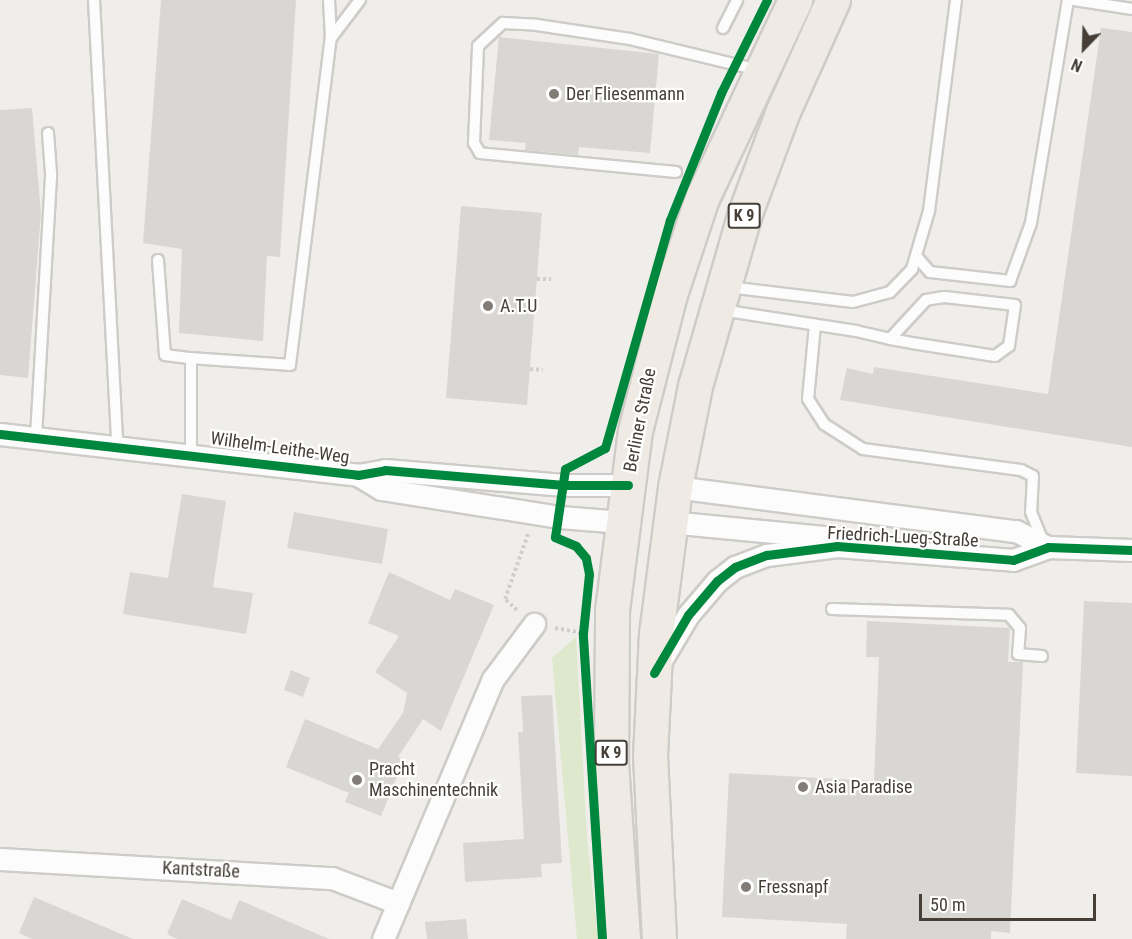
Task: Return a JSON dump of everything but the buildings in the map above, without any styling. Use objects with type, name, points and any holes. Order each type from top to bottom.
[{"type":"main road","name":"Berliner Straße","points":[[623,939],[610,765],[612,610],[634,431],[670,294],[702,198],[760,70],[795,0]]},
{"type":"main road","name":"K 9","points":[[659,939],[651,828],[654,673],[669,522],[675,487],[718,297],[783,111],[833,0]]},
{"type":"main road","name":"Wilhelm-Leithe-Weg","points":[[628,485],[675,487]]},
{"type":"main road","name":"Wilhelm-Leithe-Weg","points":[[622,522],[669,522]]},
{"type":"street","name":"Wilhelm-Leithe-Weg","points":[[0,435],[117,445],[358,475],[385,470],[564,485],[628,485]]},
{"type":"street","name":"Wilhelm-Leithe-Weg","points":[[358,475],[381,489],[560,517],[622,522]]},
{"type":"street","name":"Friedrich-Lueg-Straße","points":[[675,487],[1016,531],[1048,547]]},
{"type":"street","name":"Friedrich-Lueg-Straße","points":[[669,522],[826,537],[837,546]]},
{"type":"street","name":"Friedrich-Lueg-Straße","points":[[654,673],[688,615],[735,567],[767,555],[837,546],[1013,560],[1048,547],[1132,550]]},
{"type":"street","points":[[383,939],[493,679],[534,624]]},
{"type":"street","name":"Kantstraße","points":[[0,859],[332,878],[398,903]]},
{"type":"lane","points":[[94,0],[117,445]]},
{"type":"lane","points":[[158,260],[165,355],[290,365],[331,38],[329,0]]},
{"type":"lane","points":[[331,38],[360,0]]},
{"type":"lane","points":[[723,28],[737,0]]},
{"type":"lane","points":[[718,297],[853,302],[891,292],[912,269],[928,211],[956,0]]},
{"type":"lane","points":[[916,256],[930,272],[1010,281],[1031,224],[1068,0]]},
{"type":"lane","points":[[1074,0],[1132,9]]},
{"type":"lane","points":[[675,172],[480,153],[474,143],[478,46],[503,23],[537,25],[630,39],[760,70]]},
{"type":"lane","points":[[36,437],[51,173],[48,133]]},
{"type":"lane","points":[[718,297],[815,325],[890,339],[995,356],[1009,346],[1015,305],[944,297],[926,300],[890,339]]},
{"type":"lane","points":[[815,325],[808,399],[824,424],[863,449],[1021,470],[1033,476],[1034,527],[1048,547]]},
{"type":"lane","points":[[191,358],[191,454]]},
{"type":"lane","points":[[832,609],[1008,615],[1020,628],[1018,654],[1042,656]]},
{"type":"path","points":[[537,279],[551,279]]},
{"type":"path","points":[[530,369],[543,370]]},
{"type":"path","points":[[537,535],[529,533],[505,599],[534,624],[583,633]]},
{"type":"green space","points":[[576,637],[587,837],[598,939],[577,939],[552,658]]},
{"type":"cycle path","points":[[602,939],[583,633],[589,574],[586,558],[576,546],[555,537],[565,469],[605,448],[670,220],[721,93],[767,0]]},
{"type":"cycle path","points":[[0,434],[358,475],[385,470],[564,485],[628,485]]},
{"type":"cycle path","points":[[654,673],[688,615],[717,581],[735,567],[767,555],[837,546],[1013,560],[1048,547],[1132,550]]},
{"type":"place","name":"Der Fliesenmann","points":[[554,94]]},
{"type":"place","name":"A.T.U","points":[[488,306]]},
{"type":"place","name":"Pracht Maschinentechnik","points":[[357,780]]},
{"type":"place","name":"Asia Paradise","points":[[803,787]]},
{"type":"place","name":"Fressnapf","points":[[746,887]]}]
